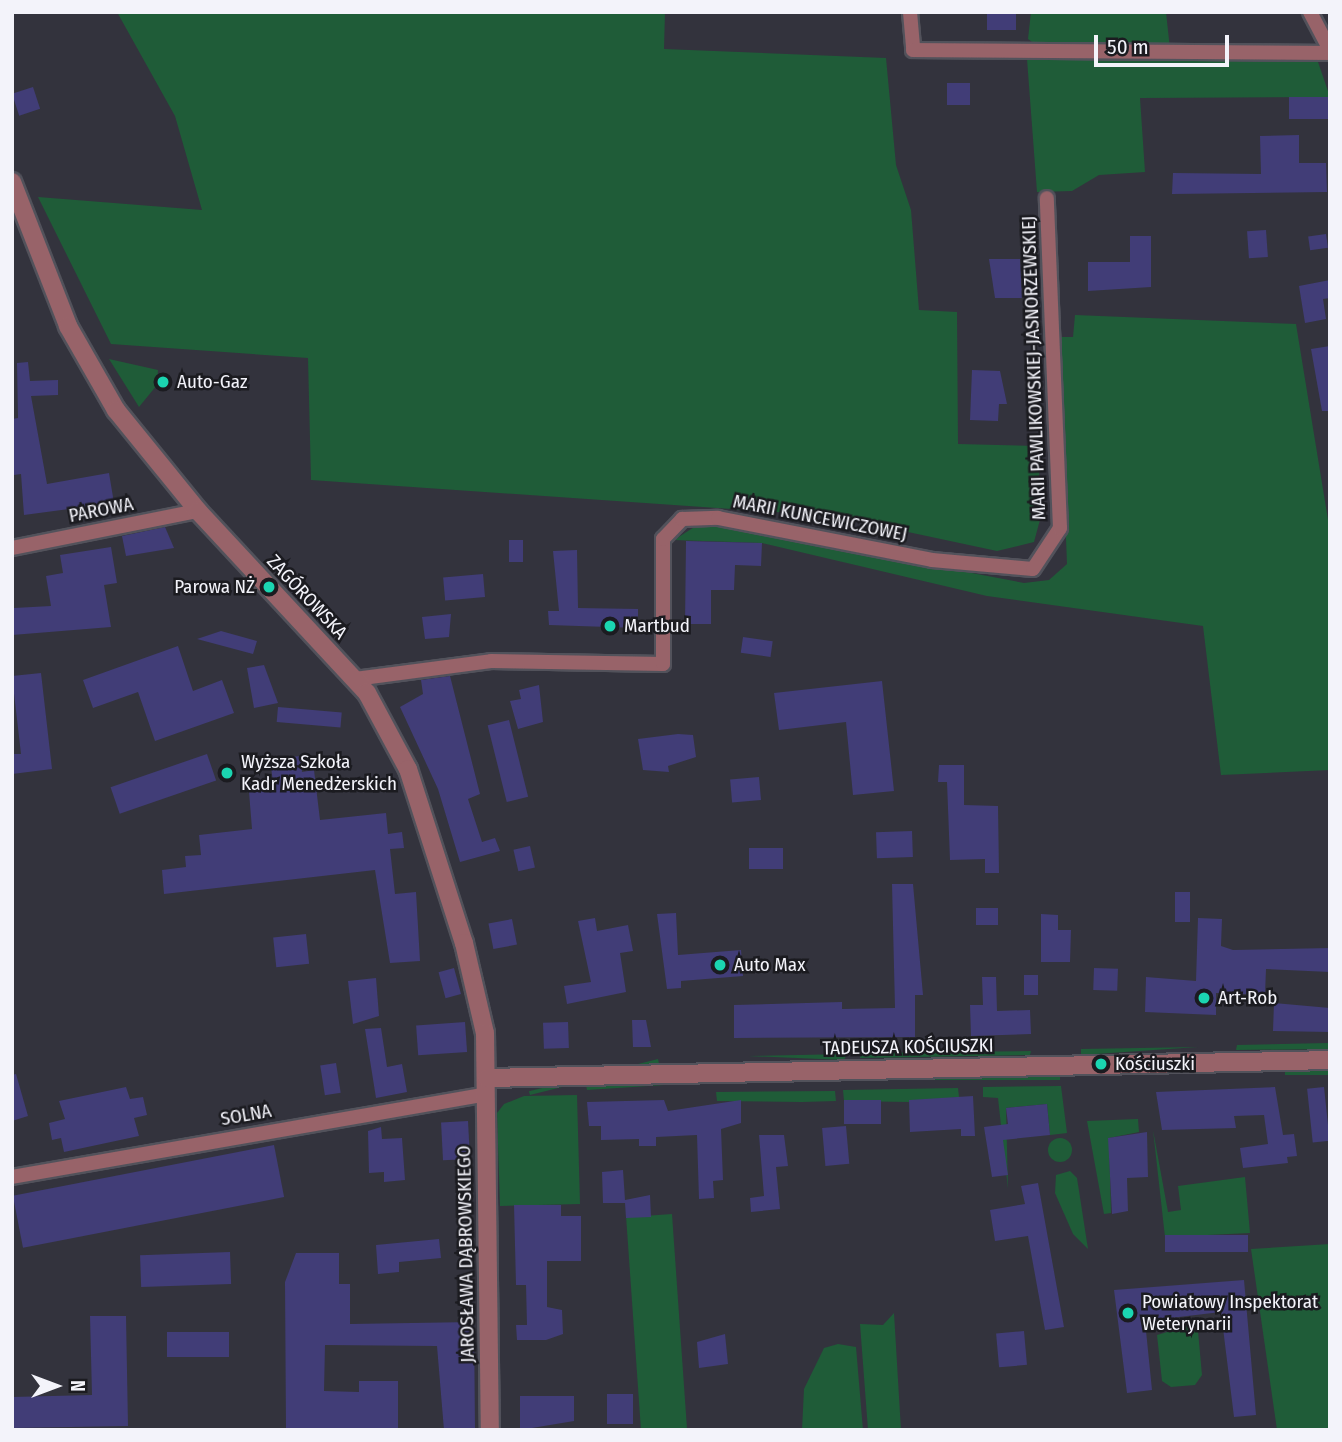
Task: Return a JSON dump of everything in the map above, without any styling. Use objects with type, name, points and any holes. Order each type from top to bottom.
[{"type":"street","points":[[910,12],[913,50],[1330,52],[1310,12]]},
{"type":"street","name":"ZAGÓROWSKA","points":[[12,182],[55,296],[89,366],[144,447],[198,511],[355,679],[400,751],[431,834],[479,998],[487,1086]]},
{"type":"street","name":"MARII PAWLIKOWSKIEJ-JASNORZEWSKIEJ","points":[[1033,569],[1060,528],[1047,198]]},
{"type":"street","name":"PAROWA","points":[[12,548],[198,511]]},
{"type":"street","name":"MARII KUNCEWICZOWEJ","points":[[355,679],[491,661],[663,664],[663,539],[681,519],[718,518],[932,560],[1033,569]]},
{"type":"street","name":"TADEUSZA KOŚCIUSZKI","points":[[487,1086],[1330,1060]]},
{"type":"street","name":"SOLNA","points":[[12,1177],[487,1086]]},
{"type":"street","name":"JAROSŁAWA DĄBROWSKIEGO","points":[[487,1086],[490,1430]]},
{"type":"green space","points":[[117,12],[665,12],[664,49],[886,58],[896,165],[911,210],[919,310],[957,312],[958,444],[1038,446],[1041,516],[1034,542],[997,551],[833,516],[311,480],[308,358],[111,344],[38,197],[202,210],[175,116]]},
{"type":"green space","points":[[1031,12],[1166,12],[1170,49],[1035,44],[1028,39]]},
{"type":"green space","points":[[1027,59],[1318,62],[1330,97],[1140,98],[1145,172],[1099,175],[1072,191],[1037,192]]},
{"type":"green space","points":[[1075,315],[1296,324],[1330,532],[1330,770],[1221,775],[1203,626],[987,596],[762,543],[674,540],[702,522],[1024,583],[1049,580],[1067,564],[1058,337],[1073,337]]},
{"type":"green space","points":[[109,359],[158,370],[157,385],[139,407]]},
{"type":"green space","points":[[1328,1043],[1328,1049],[1236,1050],[1237,1045]]},
{"type":"green space","points":[[1198,1047],[1081,1055],[1081,1049]]},
{"type":"green space","points":[[1031,1051],[1030,1055],[860,1058],[861,1053]]},
{"type":"green space","points":[[847,1054],[844,1060],[748,1056]]},
{"type":"green space","points":[[658,1059],[659,1063],[530,1095],[529,1091]]},
{"type":"green space","points":[[1285,1070],[1330,1070],[1330,1075],[1285,1075]]},
{"type":"green space","points":[[751,1076],[1060,1076],[1060,1080],[751,1080]]},
{"type":"green space","points":[[586,1085],[664,1085],[587,1090]]},
{"type":"green space","points":[[1061,1086],[1067,1133],[1050,1135],[1047,1104],[1006,1108],[1008,1189],[998,1098],[983,1097],[983,1087]]},
{"type":"green space","points":[[958,1088],[959,1097],[909,1102],[844,1101],[843,1090]]},
{"type":"green space","points":[[835,1091],[836,1101],[802,1102],[717,1101],[716,1092]]},
{"type":"green space","points":[[577,1095],[580,1204],[500,1206],[497,1113],[504,1104],[524,1096]]},
{"type":"green space","points":[[1138,1119],[1139,1132],[1109,1138],[1111,1213],[1104,1214],[1087,1121]]},
{"type":"green space","points":[[1153,1130],[1168,1212],[1181,1210],[1178,1186],[1245,1177],[1250,1233],[1165,1237]]},
{"type":"green space","points":[[1060,1138],[1071,1145],[1072,1150],[1065,1161],[1060,1162],[1049,1155],[1048,1150],[1055,1139]]},
{"type":"green space","points":[[1070,1171],[1077,1178],[1088,1249],[1073,1234],[1055,1193],[1056,1175]]},
{"type":"green space","points":[[672,1214],[687,1430],[641,1430],[626,1217]]},
{"type":"green space","points":[[1330,1244],[1330,1430],[1277,1430],[1251,1249]]},
{"type":"green space","points":[[894,1313],[901,1430],[868,1430],[860,1324],[883,1325]]},
{"type":"green space","points":[[1188,1326],[1198,1331],[1202,1375],[1195,1385],[1171,1387],[1162,1381],[1157,1335]]},
{"type":"green space","points":[[838,1344],[856,1347],[863,1430],[802,1430],[804,1389],[824,1348]]},
{"type":"building","points":[[987,12],[1016,12],[1016,30],[987,30]]},
{"type":"building","points":[[947,83],[970,83],[970,105],[947,105]]},
{"type":"building","points":[[33,87],[40,109],[19,116],[12,94]]},
{"type":"building","points":[[1289,97],[1330,97],[1330,119],[1289,119]]},
{"type":"building","points":[[1299,135],[1299,163],[1326,163],[1327,192],[1172,194],[1173,173],[1261,174],[1260,136]]},
{"type":"building","points":[[1266,230],[1268,257],[1249,258],[1247,231]]},
{"type":"building","points":[[1326,234],[1328,248],[1310,250],[1308,237]]},
{"type":"building","points":[[1130,236],[1151,236],[1151,287],[1088,291],[1088,262],[1130,262]]},
{"type":"building","points":[[989,259],[1020,259],[1022,298],[995,298]]},
{"type":"building","points":[[1330,280],[1330,298],[1323,299],[1326,319],[1305,323],[1299,286]]},
{"type":"building","points":[[1330,346],[1330,411],[1322,411],[1311,349]]},
{"type":"building","points":[[28,362],[30,381],[58,380],[58,395],[31,396],[47,484],[109,473],[114,503],[24,515],[21,474],[14,475],[12,419],[18,418],[17,363]]},
{"type":"building","points":[[972,370],[1000,371],[1007,404],[999,404],[998,421],[970,420]]},
{"type":"building","points":[[165,527],[174,548],[126,556],[122,536]]},
{"type":"building","points":[[509,540],[523,540],[523,562],[509,562]]},
{"type":"building","points":[[686,541],[762,543],[761,566],[735,565],[734,590],[711,590],[711,624],[685,624]]},
{"type":"building","points":[[111,547],[117,583],[104,585],[111,627],[12,635],[14,608],[51,606],[46,576],[63,573],[60,555]]},
{"type":"building","points":[[577,550],[578,608],[638,609],[638,628],[549,625],[548,611],[559,611],[553,551]]},
{"type":"building","points":[[483,574],[485,597],[445,600],[443,577]]},
{"type":"building","points":[[451,614],[449,637],[425,639],[422,617]]},
{"type":"building","points":[[221,631],[257,641],[253,654],[197,639]]},
{"type":"building","points":[[743,637],[773,641],[770,657],[741,653]]},
{"type":"building","points":[[178,646],[193,691],[222,680],[234,713],[155,741],[138,692],[93,708],[83,680]]},
{"type":"building","points":[[264,665],[278,703],[254,708],[247,668]]},
{"type":"building","points":[[41,673],[52,769],[12,774],[12,754],[21,754],[12,676]]},
{"type":"building","points":[[450,676],[480,794],[468,799],[482,842],[495,838],[500,851],[460,862],[438,789],[400,707],[423,694],[421,680]]},
{"type":"building","points":[[882,681],[894,791],[853,795],[846,722],[779,730],[774,693]]},
{"type":"building","points":[[539,685],[543,722],[518,729],[510,701],[521,699],[519,690]]},
{"type":"building","points":[[278,707],[342,713],[340,728],[277,722]]},
{"type":"building","points":[[509,720],[528,797],[507,802],[488,725]]},
{"type":"building","points":[[693,735],[696,757],[668,766],[669,772],[643,770],[638,739]]},
{"type":"building","points":[[207,754],[216,780],[120,814],[111,787]]},
{"type":"building","points":[[301,756],[302,772],[314,770],[320,820],[386,813],[388,834],[402,832],[404,848],[390,849],[395,894],[416,892],[420,961],[390,963],[375,870],[164,894],[162,870],[186,867],[185,856],[201,855],[199,835],[252,829],[249,792],[274,790],[270,759]]},
{"type":"building","points":[[939,765],[964,765],[964,805],[998,806],[999,873],[985,873],[985,859],[950,860],[947,782],[938,782]]},
{"type":"building","points":[[759,777],[761,800],[732,802],[730,780]]},
{"type":"building","points":[[912,831],[913,857],[877,858],[876,832]]},
{"type":"building","points":[[530,846],[535,867],[518,871],[513,850]]},
{"type":"building","points":[[749,848],[783,848],[783,869],[749,869]]},
{"type":"building","points":[[892,884],[913,884],[923,995],[915,995],[915,1037],[734,1038],[734,1005],[842,1002],[842,1009],[895,1008]]},
{"type":"building","points":[[1175,892],[1190,892],[1190,922],[1175,922]]},
{"type":"building","points":[[976,908],[998,908],[998,925],[976,925]]},
{"type":"building","points":[[676,913],[678,955],[741,950],[743,976],[681,981],[681,988],[667,989],[657,914]]},
{"type":"building","points":[[1041,914],[1058,915],[1058,930],[1071,930],[1070,962],[1041,962]]},
{"type":"building","points":[[595,918],[597,931],[628,925],[633,951],[620,953],[626,992],[567,1004],[564,986],[591,982],[578,921]]},
{"type":"building","points":[[1198,918],[1222,919],[1221,946],[1233,950],[1330,948],[1330,972],[1266,969],[1265,995],[1216,993],[1216,1015],[1145,1012],[1146,977],[1196,981]]},
{"type":"building","points":[[512,919],[517,945],[493,949],[488,924]]},
{"type":"building","points":[[306,934],[309,964],[276,967],[273,937]]},
{"type":"building","points":[[454,968],[461,994],[446,998],[439,972]]},
{"type":"building","points":[[1094,968],[1118,969],[1117,991],[1093,990]]},
{"type":"building","points":[[1024,975],[1038,975],[1038,995],[1024,995]]},
{"type":"building","points":[[982,977],[996,977],[997,1011],[1030,1010],[1031,1034],[971,1036],[970,1005],[983,1005]]},
{"type":"building","points":[[376,978],[379,1016],[353,1024],[348,981]]},
{"type":"building","points":[[1274,1003],[1330,1008],[1330,1032],[1273,1031]]},
{"type":"building","points":[[632,1020],[646,1020],[651,1047],[633,1047]]},
{"type":"building","points":[[465,1022],[467,1052],[418,1055],[416,1025]]},
{"type":"building","points":[[568,1022],[569,1048],[544,1049],[543,1023]]},
{"type":"building","points":[[381,1028],[387,1067],[402,1064],[407,1092],[376,1098],[365,1029]]},
{"type":"building","points":[[336,1063],[341,1093],[325,1095],[320,1066]]},
{"type":"building","points":[[16,1074],[28,1116],[12,1121],[12,1075]]},
{"type":"building","points":[[126,1087],[130,1099],[143,1097],[147,1115],[134,1118],[139,1136],[64,1152],[61,1138],[52,1140],[49,1123],[65,1119],[59,1101]]},
{"type":"building","points":[[1275,1087],[1283,1135],[1294,1134],[1297,1156],[1287,1157],[1288,1163],[1243,1168],[1240,1148],[1268,1144],[1264,1115],[1234,1116],[1236,1128],[1162,1130],[1156,1092]]},
{"type":"building","points":[[1324,1087],[1330,1141],[1313,1142],[1307,1089]]},
{"type":"building","points":[[973,1096],[975,1136],[961,1136],[961,1129],[910,1132],[909,1100]]},
{"type":"building","points":[[664,1100],[668,1111],[741,1100],[741,1123],[721,1129],[723,1180],[713,1181],[714,1198],[699,1199],[697,1135],[656,1137],[656,1146],[639,1146],[639,1139],[601,1140],[601,1126],[589,1126],[587,1102]]},
{"type":"building","points":[[844,1100],[881,1100],[881,1124],[844,1124]]},
{"type":"building","points":[[1047,1104],[1050,1135],[1003,1140],[1008,1175],[992,1177],[984,1127],[1008,1124],[1006,1108]]},
{"type":"building","points":[[468,1121],[470,1159],[443,1160],[441,1122]]},
{"type":"building","points":[[846,1126],[849,1164],[825,1166],[822,1128]]},
{"type":"building","points":[[381,1127],[382,1139],[402,1138],[405,1180],[384,1182],[384,1172],[369,1173],[368,1131]]},
{"type":"building","points":[[1147,1132],[1148,1177],[1127,1178],[1128,1211],[1112,1214],[1108,1138]]},
{"type":"building","points":[[759,1135],[784,1135],[788,1166],[776,1167],[780,1209],[751,1212],[750,1198],[764,1196]]},
{"type":"building","points":[[274,1145],[284,1197],[23,1248],[13,1196]]},
{"type":"building","points":[[623,1170],[625,1200],[650,1195],[651,1217],[626,1218],[625,1203],[603,1203],[602,1172]]},
{"type":"building","points":[[1038,1183],[1064,1327],[1045,1330],[1028,1236],[995,1241],[990,1210],[1025,1204],[1021,1186]]},
{"type":"building","points":[[514,1205],[561,1205],[561,1216],[581,1216],[581,1261],[547,1261],[547,1307],[562,1310],[563,1334],[546,1340],[517,1340],[516,1325],[527,1325],[526,1285],[516,1285]]},
{"type":"building","points":[[1165,1235],[1248,1235],[1248,1252],[1165,1252]]},
{"type":"building","points":[[439,1239],[441,1258],[399,1262],[399,1272],[378,1274],[376,1245]]},
{"type":"building","points":[[230,1252],[231,1284],[141,1287],[140,1255]]},
{"type":"building","points":[[296,1253],[339,1253],[339,1284],[350,1284],[350,1324],[474,1322],[475,1430],[444,1430],[437,1346],[325,1345],[324,1391],[359,1392],[359,1381],[398,1381],[398,1430],[286,1430],[285,1282]]},
{"type":"building","points":[[1244,1280],[1256,1415],[1234,1417],[1221,1312],[1145,1321],[1152,1390],[1127,1393],[1114,1290]]},
{"type":"building","points":[[90,1316],[126,1316],[128,1426],[12,1428],[12,1397],[92,1395]]},
{"type":"building","points":[[1024,1331],[1027,1365],[999,1367],[996,1333]]},
{"type":"building","points":[[167,1332],[229,1332],[229,1357],[167,1357]]},
{"type":"building","points":[[725,1334],[728,1364],[699,1368],[697,1342]]},
{"type":"building","points":[[607,1394],[633,1394],[633,1424],[607,1424]]},
{"type":"building","points":[[520,1396],[574,1396],[574,1421],[520,1430]]},
{"type":"place","name":"Auto-Gaz","points":[[163,382]]},
{"type":"place","name":"Parowa NŻ","points":[[269,587]]},
{"type":"place","name":"Martbud","points":[[610,626]]},
{"type":"place","name":"Wyższa Szkoła Kadr Menedżerskich","points":[[227,773]]},
{"type":"place","name":"Auto Max","points":[[720,965]]},
{"type":"place","name":"Art-Rob","points":[[1204,998]]},
{"type":"place","name":"Kościuszki","points":[[1101,1064]]},
{"type":"place","name":"Powiatowy Inspektorat Weterynarii","points":[[1128,1313]]}]
